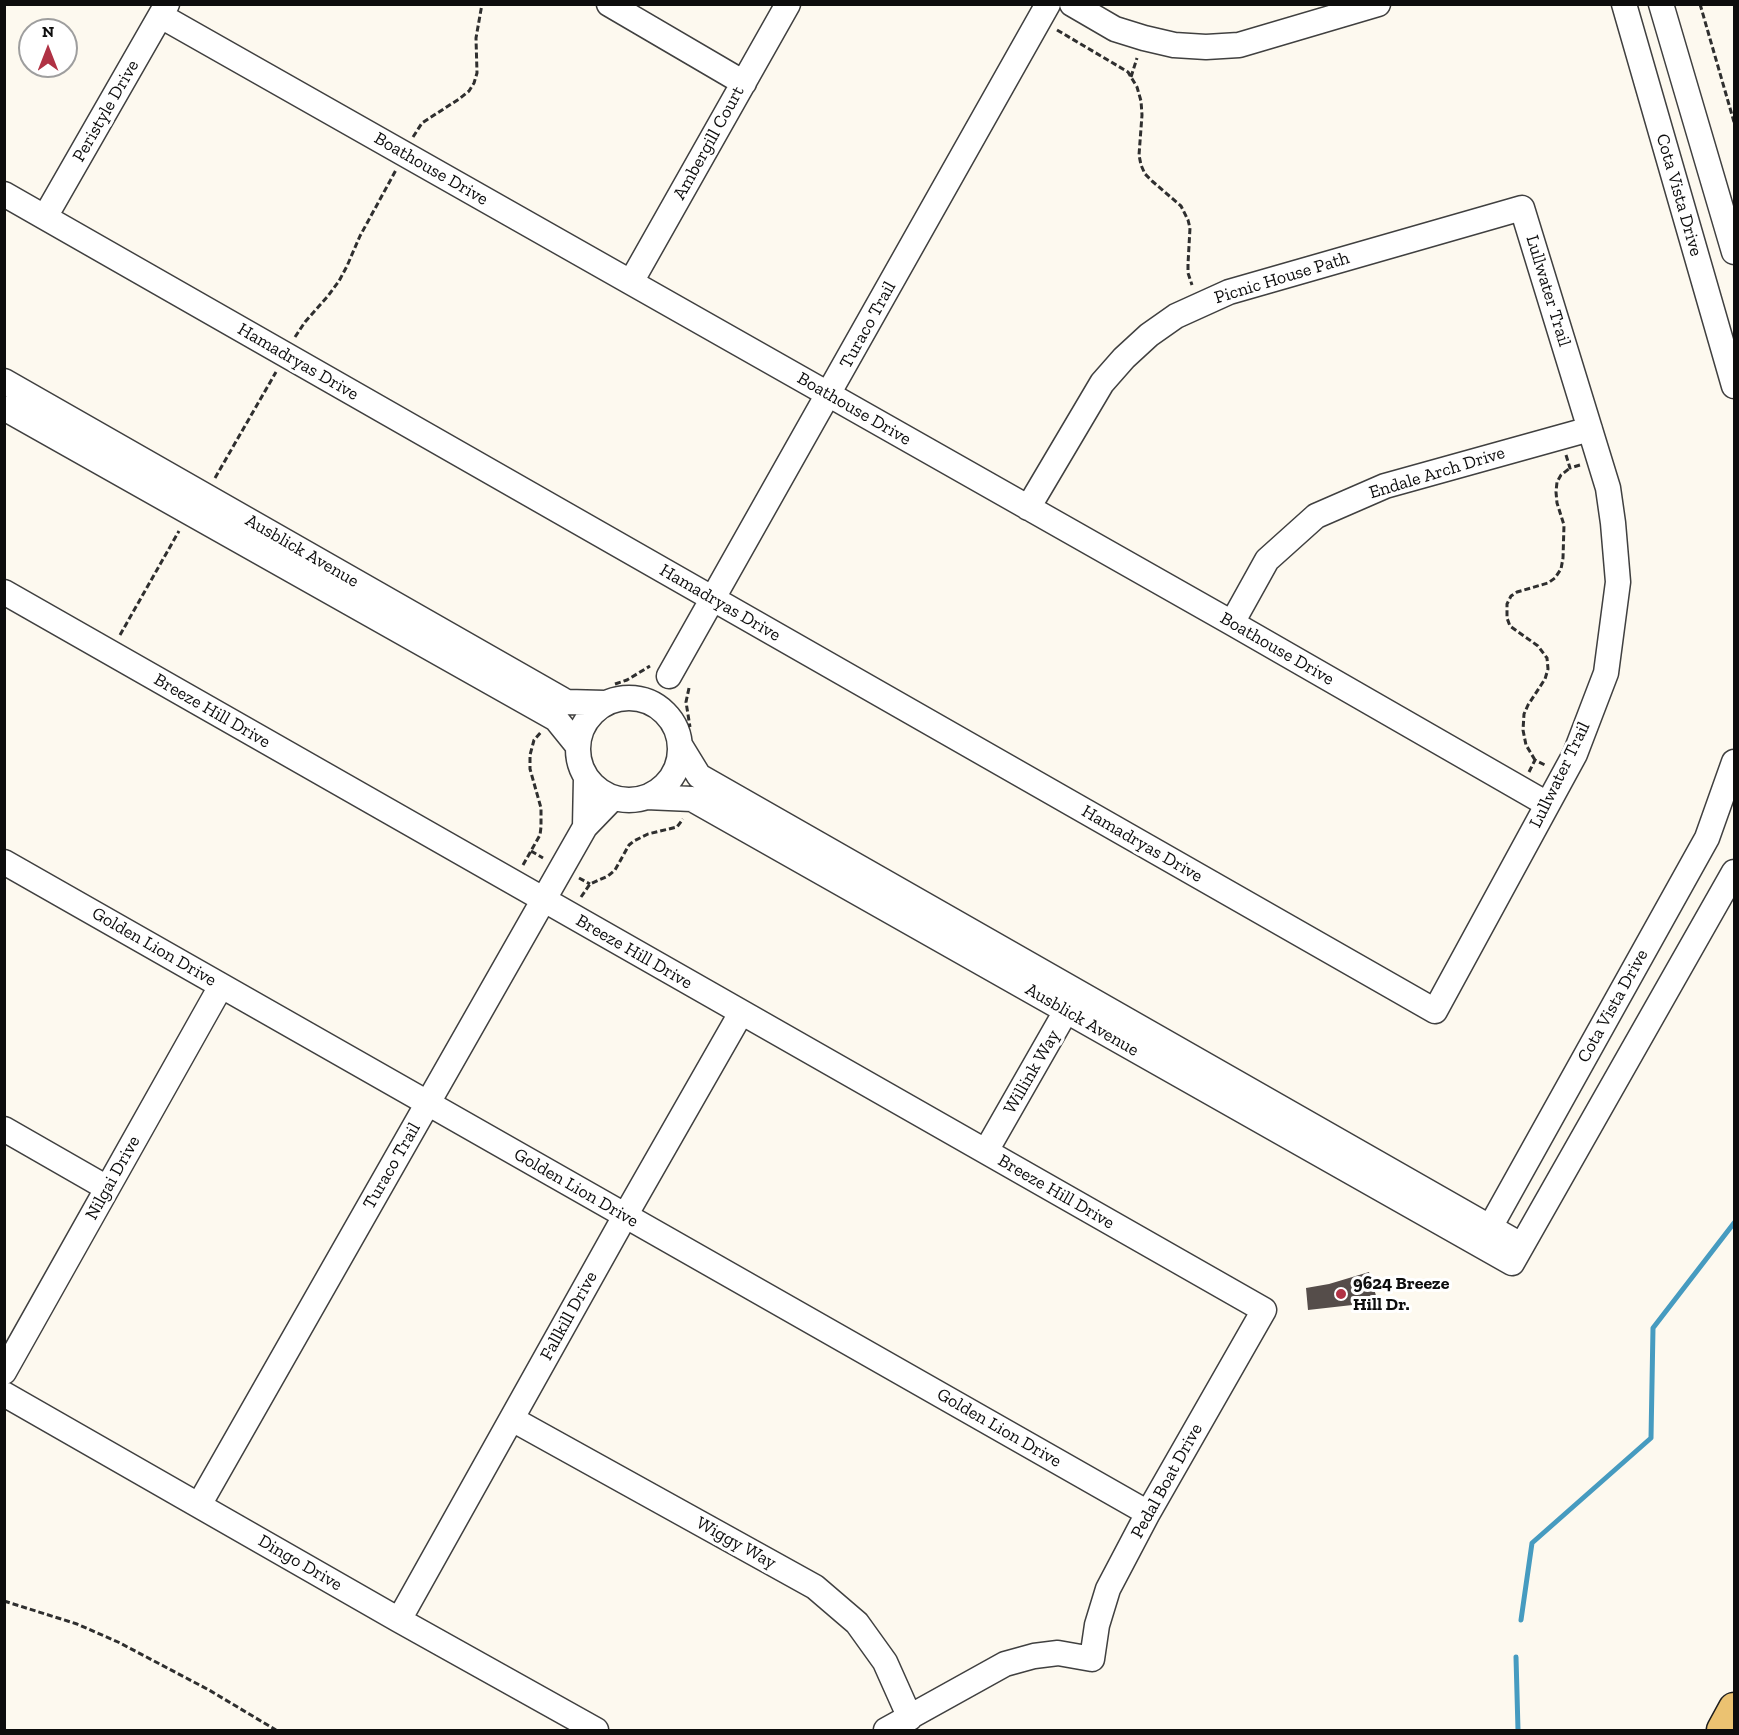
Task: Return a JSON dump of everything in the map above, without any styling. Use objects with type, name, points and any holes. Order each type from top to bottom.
[{"type":"main road","points":[[1722,1731],[1734,1708]]},
{"type":"street","points":[[609,4],[744,83]]},
{"type":"street","name":"Ambergill Court","points":[[631,282],[788,4]]},
{"type":"street","name":"Turaco Trail","points":[[639,698],[669,676],[1048,4]]},
{"type":"street","points":[[1072,4],[1115,29],[1174,45],[1206,47],[1239,45],[1378,4]]},
{"type":"street","name":"Cota Vista Drive","points":[[1624,4],[1734,386]]},
{"type":"street","name":"Cota Vista Drive","points":[[1661,4],[1734,252]]},
{"type":"street","name":"Boathouse Drive","points":[[164,10],[631,282],[1546,804]]},
{"type":"street","name":"Peristyle Drive","points":[[45,217],[164,10]]},
{"type":"street","name":"Hamadryas Drive","points":[[4,194],[1435,1011]]},
{"type":"street","name":"Lullwater Trail","points":[[1435,1011],[1575,754],[1606,673],[1618,582],[1608,488],[1522,208]]},
{"type":"street","name":"Picnic House Path","points":[[1028,508],[1102,383],[1149,335],[1176,316],[1229,292],[1522,208]]},
{"type":"street","name":"Ausblick Avenue","points":[[4,381],[563,700],[605,703]]},
{"type":"street","name":"Ausblick Avenue","points":[[4,408],[553,718],[577,745]]},
{"type":"street","name":"Endale Arch Drive","points":[[1232,623],[1267,560],[1316,516],[1384,486],[1590,429]]},
{"type":"street","name":"Breeze Hill Drive","points":[[4,592],[1264,1311]]},
{"type":"street","name":"Turaco Trail","points":[[668,715],[669,676]]},
{"type":"street","points":[[621,698],[639,698],[655,704],[668,715],[677,729],[680,745],[679,762],[672,777],[661,789],[646,797],[630,800],[613,798],[598,790],[586,778],[579,762],[577,745],[581,728],[591,714],[605,703],[621,698]]},
{"type":"street","name":"Ausblick Avenue","points":[[680,745],[699,776],[1072,1001],[1517,1254],[1734,872]]},
{"type":"street","name":"Cota Vista Drive","points":[[1485,1236],[1707,838],[1734,762]]},
{"type":"street","name":"Turaco Trail","points":[[585,827],[586,778]]},
{"type":"street","name":"Ausblick Avenue","points":[[646,797],[692,799],[1072,1001]]},
{"type":"street","name":"Turaco Trail","points":[[199,1505],[585,827],[613,798]]},
{"type":"street","name":"Golden Lion Drive","points":[[4,862],[1148,1513]]},
{"type":"street","name":"Nilgai Drive","points":[[4,1371],[221,986]]},
{"type":"street","name":"Willink Way","points":[[986,1151],[1072,1001]]},
{"type":"street","name":"Fallkill Drive","points":[[399,1620],[741,1013]]},
{"type":"street","points":[[4,1129],[108,1188]]},
{"type":"street","name":"Pedal Boat Drive","points":[[910,1719],[1005,1664],[1034,1656],[1058,1653],[1092,1659],[1097,1625],[1108,1588],[1148,1513],[1264,1311]]},
{"type":"street","name":"Dingo Drive","points":[[4,1394],[596,1731]]},
{"type":"street","name":"Wiggy Way","points":[[512,1419],[815,1587],[857,1623],[885,1662],[910,1719]]},
{"type":"street","points":[[886,1731],[910,1719]]},
{"type":"path","points":[[412,139],[422,123],[459,99],[469,91],[474,83],[477,74],[476,38],[482,4]]},
{"type":"path","points":[[1700,4],[1734,122]]},
{"type":"path","points":[[1057,30],[1128,72],[1137,87],[1142,115],[1139,154],[1141,165],[1145,174],[1181,206],[1188,220],[1190,228],[1188,273],[1193,287]]},
{"type":"path","points":[[1131,78],[1138,53]]},
{"type":"path","points":[[295,337],[343,274],[360,236],[397,168]]},
{"type":"path","points":[[211,485],[276,371]]},
{"type":"path","points":[[1564,448],[1570,468]]},
{"type":"path","points":[[1549,767],[1535,760],[1526,745],[1523,730],[1524,714],[1545,679],[1548,669],[1546,658],[1538,646],[1510,626],[1506,610],[1511,596],[1548,583],[1561,569],[1564,525],[1557,503],[1557,482],[1561,475],[1570,468],[1585,464]]},
{"type":"path","points":[[118,638],[183,524]]},
{"type":"path","points":[[523,865],[540,835],[541,808],[530,769],[530,755],[534,740],[541,731]]},
{"type":"path","points":[[1528,773],[1535,760]]},
{"type":"path","points":[[581,897],[590,884],[608,876],[615,870],[629,845],[634,841],[648,834],[677,827],[686,813]]},
{"type":"path","points":[[531,851],[545,859]]},
{"type":"path","points":[[574,876],[590,884]]},
{"type":"path","points":[[4,1601],[77,1624],[118,1642],[209,1690],[276,1731]]},
{"type":"building","name":"9624 Breeze Hill Dr.","points":[[1369,1272],[1377,1299],[1370,1303],[1308,1310],[1306,1288]]},
{"type":"waterway","points":[[1521,1620],[1532,1543],[1651,1438],[1653,1328],[1734,1223]]},
{"type":"waterway","points":[[1516,1657],[1518,1730]]},
{"type":"place","name":"9624 Breeze Hill Dr.","points":[[1341,1294]]}]
